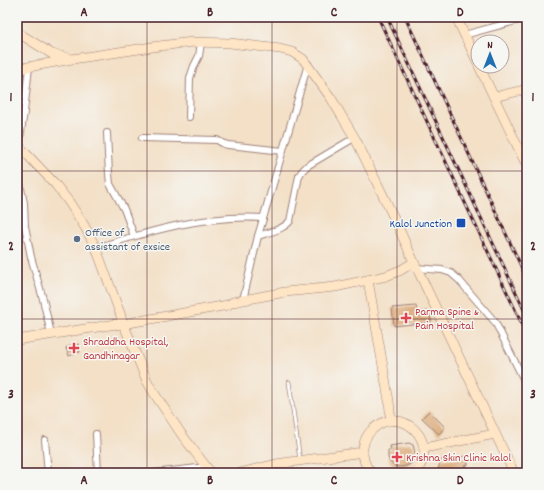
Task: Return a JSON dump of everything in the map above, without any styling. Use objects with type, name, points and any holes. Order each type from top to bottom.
[{"type":"street","points":[[456,17],[470,47]]},
{"type":"street","points":[[464,35],[527,18]]},
{"type":"street","points":[[17,32],[52,54],[72,59]]},
{"type":"street","points":[[17,69],[72,59],[193,42],[230,43],[286,50],[302,59],[308,64],[331,98],[354,138],[395,220],[514,473]]},
{"type":"street","points":[[189,117],[190,78],[199,56],[201,43]]},
{"type":"street","points":[[243,300],[258,236],[308,64]]},
{"type":"street","points":[[17,158],[29,67]]},
{"type":"street","points":[[483,74],[527,166]]},
{"type":"street","points":[[494,97],[527,89]]},
{"type":"street","points":[[107,133],[110,184],[124,209],[134,236]]},
{"type":"street","points":[[142,138],[217,140],[228,145],[283,151]]},
{"type":"street","points":[[258,236],[283,227],[290,221],[299,176],[302,171],[307,166],[354,138]]},
{"type":"street","points":[[18,145],[65,196],[85,227],[96,248],[122,321],[147,382],[209,470]]},
{"type":"street","points":[[17,167],[24,203],[25,226],[31,257],[51,334]]},
{"type":"street","points":[[96,248],[162,228],[205,220],[248,217],[263,218]]},
{"type":"street","points":[[17,340],[228,304],[285,292],[335,286],[368,280],[386,276],[415,265],[451,273],[459,280],[495,322],[527,386]]},
{"type":"street","points":[[368,280],[391,421]]},
{"type":"street","points":[[122,321],[139,350],[151,379],[158,391],[216,473]]},
{"type":"street","points":[[372,473],[364,462],[363,452],[366,438],[376,426],[383,422],[391,421],[402,422],[411,426],[419,434],[423,443],[424,453],[422,464],[415,473]]},
{"type":"street","points":[[96,434],[98,473]]},
{"type":"street","points":[[424,448],[495,434]]},
{"type":"street","points":[[45,440],[48,473]]},
{"type":"street","points":[[240,473],[276,464],[363,452]]},
{"type":"street","points":[[153,473],[209,470]]},
{"type":"lane","points":[[289,382],[300,460]]},
{"type":"building","points":[[416,306],[417,312],[429,311],[431,322],[394,326],[392,308]]},
{"type":"building","points":[[78,344],[80,352],[69,356],[66,348]]},
{"type":"building","points":[[429,411],[445,427],[439,434],[422,418]]},
{"type":"building","points":[[409,443],[413,445],[415,453],[412,463],[406,466],[394,466],[388,457],[388,450],[391,450],[390,446]]},
{"type":"building","points":[[467,456],[468,465],[464,466],[465,470],[452,473],[437,473],[441,460]]},
{"type":"railway","points":[[378,17],[527,335]]},
{"type":"railway","points":[[387,17],[527,316]]},
{"type":"railway","points":[[405,17],[527,279]]},
{"type":"place","name":"Kalol Junction","points":[[461,223]]},
{"type":"place","name":"Office of assistant of exsice","points":[[77,239]]},
{"type":"place","name":"Parma Spine & Pain Hospital","points":[[406,318]]},
{"type":"place","name":"Shraddha Hospital, Gandhinagar","points":[[74,348]]},
{"type":"place","name":"Krishna Skin Clinic kalol","points":[[397,457]]}]
